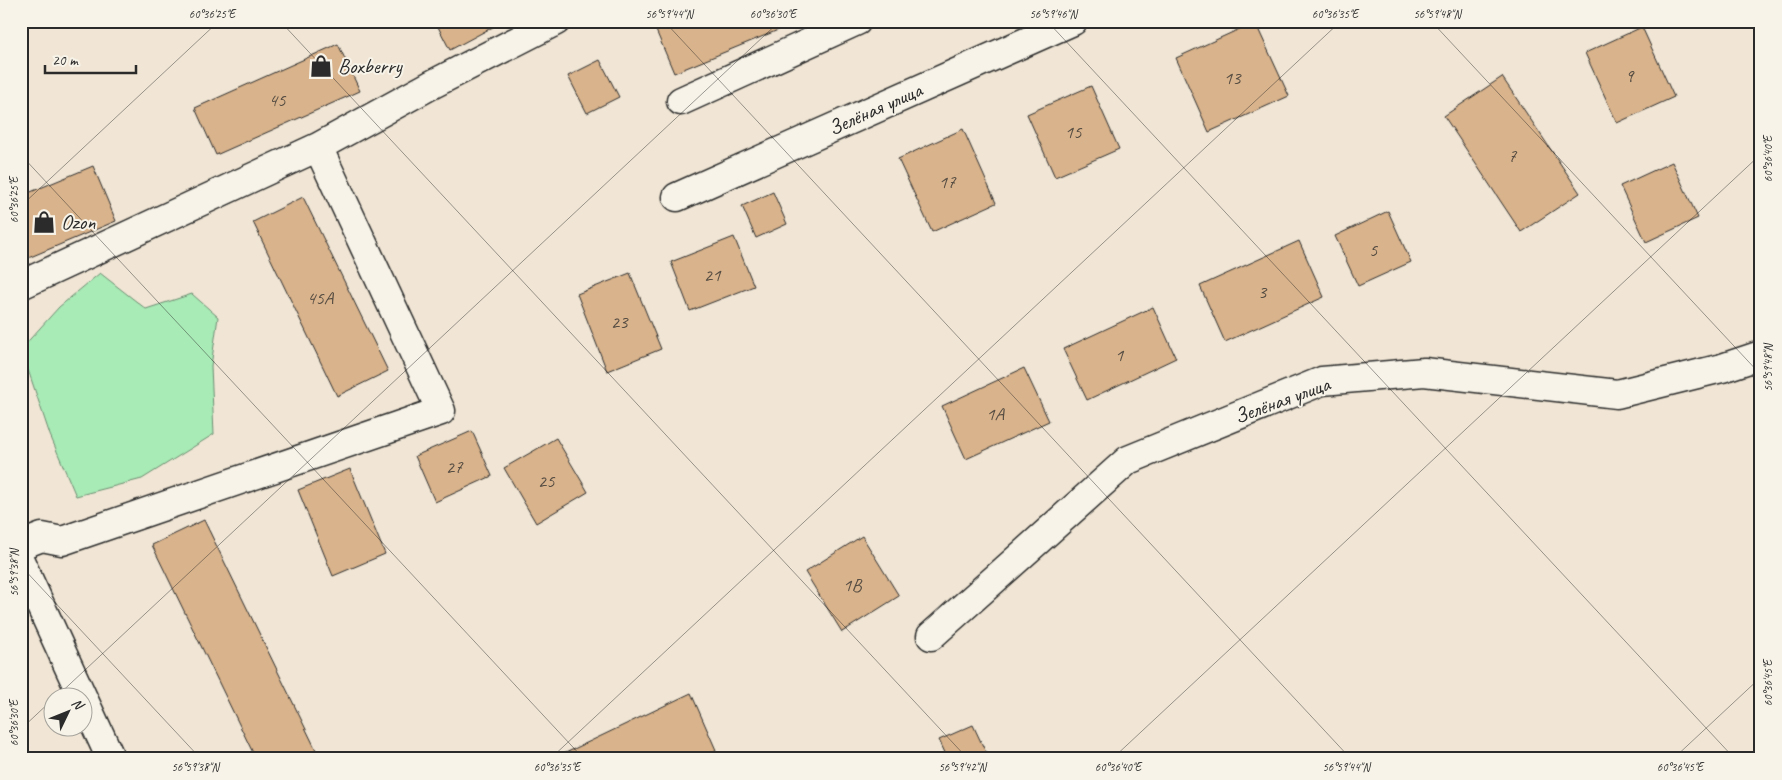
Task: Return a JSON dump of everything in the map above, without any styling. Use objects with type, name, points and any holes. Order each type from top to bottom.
[{"type":"street","points":[[21,285],[318,147],[431,85],[556,21]]},
{"type":"street","points":[[681,101],[857,21]]},
{"type":"street","name":"Зелёная улица","points":[[677,197],[1068,22]]},
{"type":"street","points":[[21,544],[42,537],[62,541],[441,411],[318,147]]},
{"type":"street","name":"Зелёная улица","points":[[931,636],[1128,460],[1322,381],[1424,372],[1617,394],[1722,368],[1761,355]]},
{"type":"street","points":[[21,563],[111,759]]},
{"type":"green space","points":[[100,273],[146,309],[192,294],[218,317],[211,366],[214,434],[142,479],[76,496],[50,435],[21,349],[59,307]]},
{"type":"building","points":[[435,21],[504,21],[450,50]]},
{"type":"building","points":[[652,21],[800,21],[674,73]]},
{"type":"building","points":[[1255,22],[1289,96],[1209,132],[1176,58]]},
{"type":"building","points":[[1642,27],[1674,97],[1617,123],[1585,53]]},
{"type":"building","points":[[338,44],[360,91],[216,155],[195,108]]},
{"type":"building","points":[[600,60],[619,97],[587,113],[568,76]]},
{"type":"building","points":[[1502,77],[1580,193],[1521,232],[1444,116]]},
{"type":"building","points":[[1091,86],[1119,149],[1055,177],[1027,114]]},
{"type":"building","points":[[963,129],[996,203],[932,232],[898,159]]},
{"type":"building","points":[[1672,162],[1698,218],[1646,242],[1620,186]]},
{"type":"building","points":[[93,166],[116,221],[21,261],[21,196]]},
{"type":"building","points":[[773,192],[787,224],[756,238],[742,206]]},
{"type":"building","points":[[303,197],[388,371],[337,396],[253,222]]},
{"type":"building","points":[[1388,211],[1411,262],[1358,286],[1335,236]]},
{"type":"building","points":[[734,237],[754,286],[690,311],[671,262]]},
{"type":"building","points":[[1299,241],[1324,297],[1225,342],[1200,286]]},
{"type":"building","points":[[630,273],[661,349],[607,371],[577,294]]},
{"type":"building","points":[[1153,307],[1176,358],[1087,400],[1063,349]]},
{"type":"building","points":[[1024,368],[1049,421],[966,459],[942,406]]},
{"type":"building","points":[[472,431],[492,476],[435,502],[415,456]]},
{"type":"building","points":[[556,438],[588,492],[536,523],[504,468]]},
{"type":"building","points":[[350,469],[385,554],[333,576],[298,490]]},
{"type":"building","points":[[204,520],[318,754],[308,759],[256,759],[152,545]]},
{"type":"building","points":[[862,536],[899,596],[842,632],[805,572]]},
{"type":"building","points":[[691,693],[716,750],[697,759],[553,759]]},
{"type":"building","points":[[973,725],[989,759],[948,759],[939,740]]},
{"type":"place","name":"Boxberry","points":[[321,66]]},
{"type":"place","name":"Ozon","points":[[44,222]]}]
